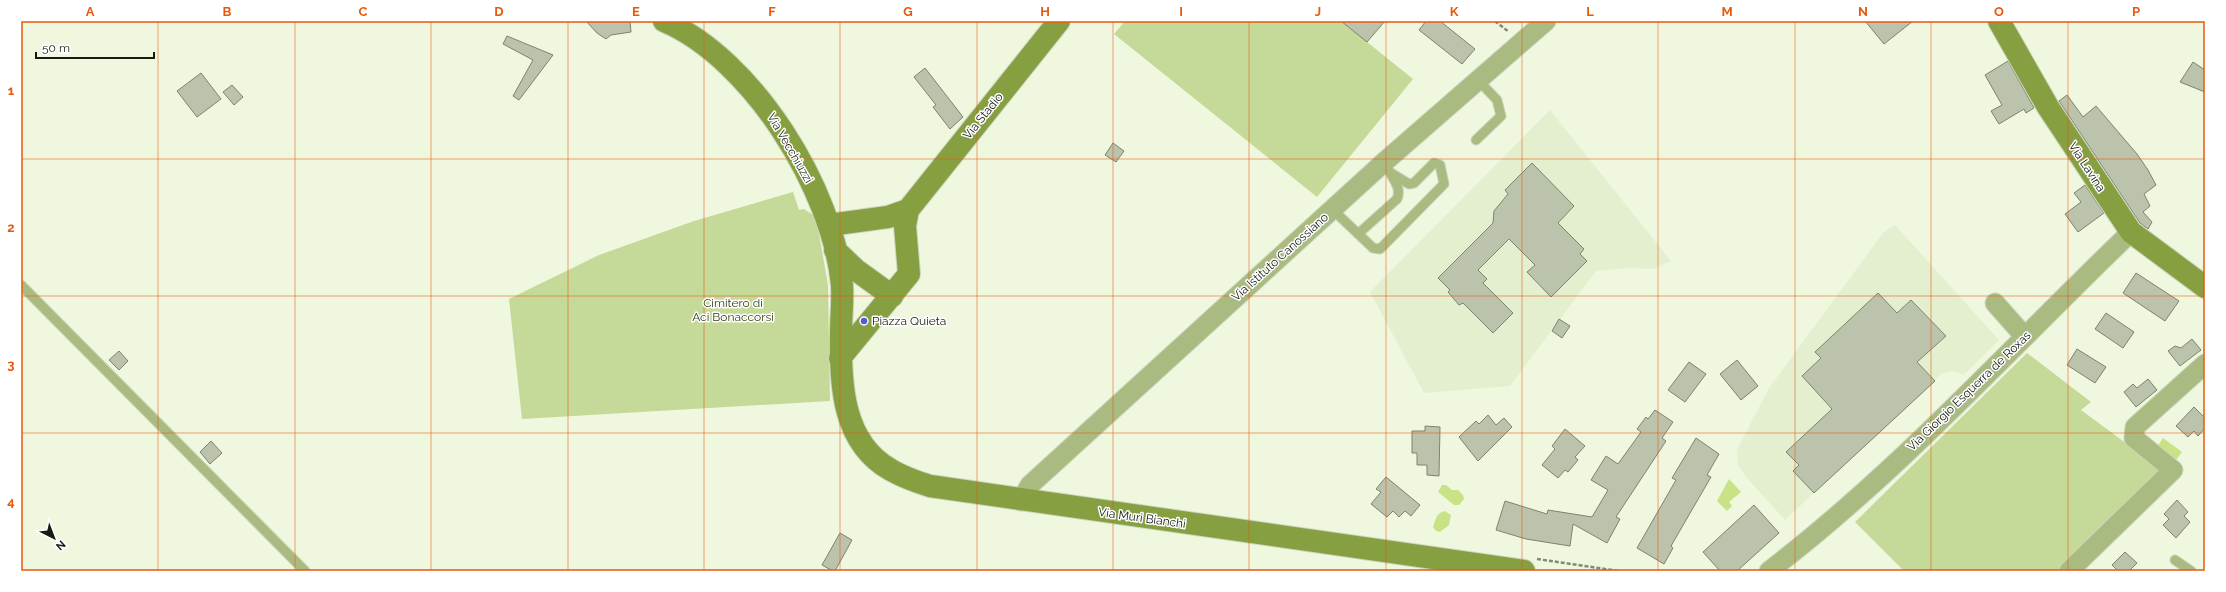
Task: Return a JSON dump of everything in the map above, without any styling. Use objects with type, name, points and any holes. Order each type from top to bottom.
[{"type":"main road","name":"Via Vecchiuzzi","points":[[664,21],[676,26],[710,48],[743,79],[768,108],[788,140],[829,225],[835,250]]},
{"type":"main road","name":"Via Stadio","points":[[908,210],[1059,21]]},
{"type":"main road","name":"Via Lavina","points":[[1999,21],[2048,107],[2131,232],[2205,287]]},
{"type":"main road","points":[[829,225],[888,217],[908,210]]},
{"type":"main road","points":[[840,358],[909,274],[904,226],[908,210]]},
{"type":"main road","points":[[835,250],[856,270],[892,296]]},
{"type":"main road","name":"Via Muri Bianchi","points":[[835,250],[842,285],[840,358],[841,380],[845,405],[854,432],[864,448],[876,459],[906,478],[930,486],[1021,501],[1524,571]]},
{"type":"street","name":"Via Istituto Canossiano","points":[[1021,501],[1030,485],[1332,210],[1386,168],[1477,80],[1546,21]]},
{"type":"street","name":"Via Giorgio Esquerra de Roxas","points":[[1803,545],[1889,470],[2131,232]]},
{"type":"street","points":[[1995,303],[2025,337]]},
{"type":"street","points":[[2069,571],[2173,470],[2134,438],[2135,427],[2205,364]]},
{"type":"street","points":[[1769,571],[1803,545]]},
{"type":"street","points":[[1781,571],[1803,545]]},
{"type":"lane","points":[[1476,140],[1501,116],[1497,100],[1477,80]]},
{"type":"lane","points":[[1332,210],[1373,248],[1380,249],[1444,184],[1440,165],[1434,163],[1414,183],[1409,184],[1386,168]]},
{"type":"lane","points":[[1358,234],[1397,198],[1399,194],[1398,186],[1386,168]]},
{"type":"lane","points":[[21,285],[305,571]]},
{"type":"lane","points":[[2176,560],[2191,571]]},
{"type":"path","points":[[1495,21],[1510,33],[1510,37]]},
{"type":"shaded area","points":[[1550,110],[1671,261],[1653,269],[1629,268],[1596,271],[1510,386],[1424,393],[1370,292]]},
{"type":"shaded area","points":[[1895,225],[1999,340],[1964,375],[1952,371],[1941,374],[1785,520],[1746,477],[1738,465],[1737,450],[1769,388],[1883,233]]},
{"type":"shaded area","points":[[2163,438],[2182,452],[2175,461],[2157,447]]},
{"type":"shaded area","points":[[1729,479],[1741,492],[1729,502],[1732,506],[1727,511],[1717,501]]},
{"type":"shaded area","points":[[1442,485],[1446,485],[1452,490],[1458,490],[1463,495],[1464,499],[1459,505],[1454,505],[1438,492]]},
{"type":"shaded area","points":[[1445,511],[1451,515],[1449,525],[1440,532],[1436,531],[1433,527],[1436,519],[1440,513]]},
{"type":"green space","points":[[1125,21],[1341,21],[1413,79],[1317,197],[1114,34]]},
{"type":"green space","name":"Cimitero di Aci Bonaccorsi","points":[[793,192],[799,210],[804,209],[816,217],[828,285],[830,401],[522,419],[509,299],[599,255],[694,221]]},
{"type":"green space","points":[[2027,353],[2091,402],[2081,410],[2165,472],[2061,571],[1904,571],[1855,522]]},
{"type":"building","points":[[586,21],[630,21],[631,32],[611,35],[606,39],[597,33]]},
{"type":"building","points":[[1341,21],[1385,21],[1367,42]]},
{"type":"building","points":[[1426,21],[1440,21],[1475,49],[1462,64],[1419,30]]},
{"type":"building","points":[[1865,21],[1913,21],[1884,44]]},
{"type":"building","points":[[507,36],[553,55],[519,100],[513,96],[533,60],[503,44]]},
{"type":"building","points":[[2008,61],[2034,108],[2026,113],[2024,109],[1999,124],[1991,111],[2002,105],[1985,75]]},
{"type":"building","points":[[2193,62],[2205,70],[2205,92],[2180,82]]},
{"type":"building","points":[[925,68],[963,117],[950,129],[933,107],[936,105],[914,77]]},
{"type":"building","points":[[201,73],[221,99],[197,117],[177,91]]},
{"type":"building","points":[[232,85],[243,97],[234,105],[223,92]]},
{"type":"building","points":[[2067,95],[2083,117],[2096,106],[2137,154],[2148,170],[2156,185],[2144,194],[2150,206],[2143,212],[2152,222],[2148,229],[2140,223],[2059,101]]},
{"type":"building","points":[[1113,143],[1124,151],[1116,162],[1105,155]]},
{"type":"building","points":[[1532,163],[1574,206],[1558,223],[1584,249],[1580,254],[1587,261],[1551,297],[1527,272],[1535,265],[1509,239],[1478,270],[1487,279],[1483,283],[1513,313],[1493,333],[1463,303],[1459,305],[1448,292],[1450,290],[1438,278],[1493,223],[1494,211],[1508,194],[1505,190]]},
{"type":"building","points":[[2085,185],[2104,213],[2078,232],[2065,214],[2081,202],[2074,193]]},
{"type":"building","points":[[2136,273],[2179,301],[2165,321],[2123,293]]},
{"type":"building","points":[[1878,293],[1897,313],[1911,300],[1946,336],[1917,362],[1935,381],[1814,493],[1793,471],[1799,465],[1786,452],[1832,409],[1802,376],[1821,358],[1815,352]]},
{"type":"building","points":[[2106,313],[2134,332],[2123,348],[2095,329]]},
{"type":"building","points":[[1559,319],[1570,326],[1562,338],[1552,331]]},
{"type":"building","points":[[2192,339],[2201,350],[2180,366],[2168,351],[2175,346],[2181,348]]},
{"type":"building","points":[[2077,349],[2106,367],[2095,383],[2067,365]]},
{"type":"building","points":[[119,351],[128,361],[119,370],[109,360]]},
{"type":"building","points":[[1737,360],[1758,386],[1741,400],[1720,374]]},
{"type":"building","points":[[1689,362],[1706,374],[1685,402],[1668,390]]},
{"type":"building","points":[[2148,379],[2157,390],[2136,407],[2124,392],[2133,384],[2137,388]]},
{"type":"building","points":[[2194,407],[2205,418],[2205,428],[2198,436],[2194,431],[2188,437],[2176,426]]},
{"type":"building","points":[[1655,410],[1673,422],[1662,438],[1666,441],[1616,517],[1620,519],[1607,543],[1573,524],[1570,546],[1526,539],[1496,530],[1505,501],[1547,514],[1548,510],[1592,517],[1608,490],[1591,480],[1606,456],[1618,464],[1641,432],[1637,429],[1646,417],[1648,419]]},
{"type":"building","points":[[1488,415],[1496,425],[1504,418],[1512,427],[1478,461],[1459,437],[1476,421],[1479,424]]},
{"type":"building","points":[[1425,426],[1440,427],[1439,476],[1427,475],[1427,465],[1417,465],[1417,453],[1412,453],[1412,431],[1425,431]]},
{"type":"building","points":[[1565,429],[1585,446],[1575,457],[1578,460],[1568,472],[1565,470],[1558,478],[1542,465],[1555,449],[1552,446]]},
{"type":"building","points":[[1696,438],[1719,454],[1707,475],[1711,477],[1671,546],[1673,548],[1664,564],[1637,548],[1676,480],[1672,478]]},
{"type":"building","points":[[211,441],[222,453],[210,464],[200,452]]},
{"type":"building","points":[[1386,477],[1420,505],[1411,516],[1405,511],[1399,517],[1393,511],[1387,517],[1371,504],[1381,492],[1376,489]]},
{"type":"building","points":[[2177,500],[2188,512],[2184,516],[2190,522],[2176,538],[2163,525],[2169,519],[2164,514]]},
{"type":"building","points":[[1754,505],[1779,533],[1737,571],[1720,571],[1703,552]]},
{"type":"building","points":[[840,533],[852,540],[835,571],[833,571],[822,565]]},
{"type":"building","points":[[2125,552],[2137,563],[2129,571],[2118,571],[2112,565]]},
{"type":"place","name":"Piazza Quieta","points":[[864,321]]}]
